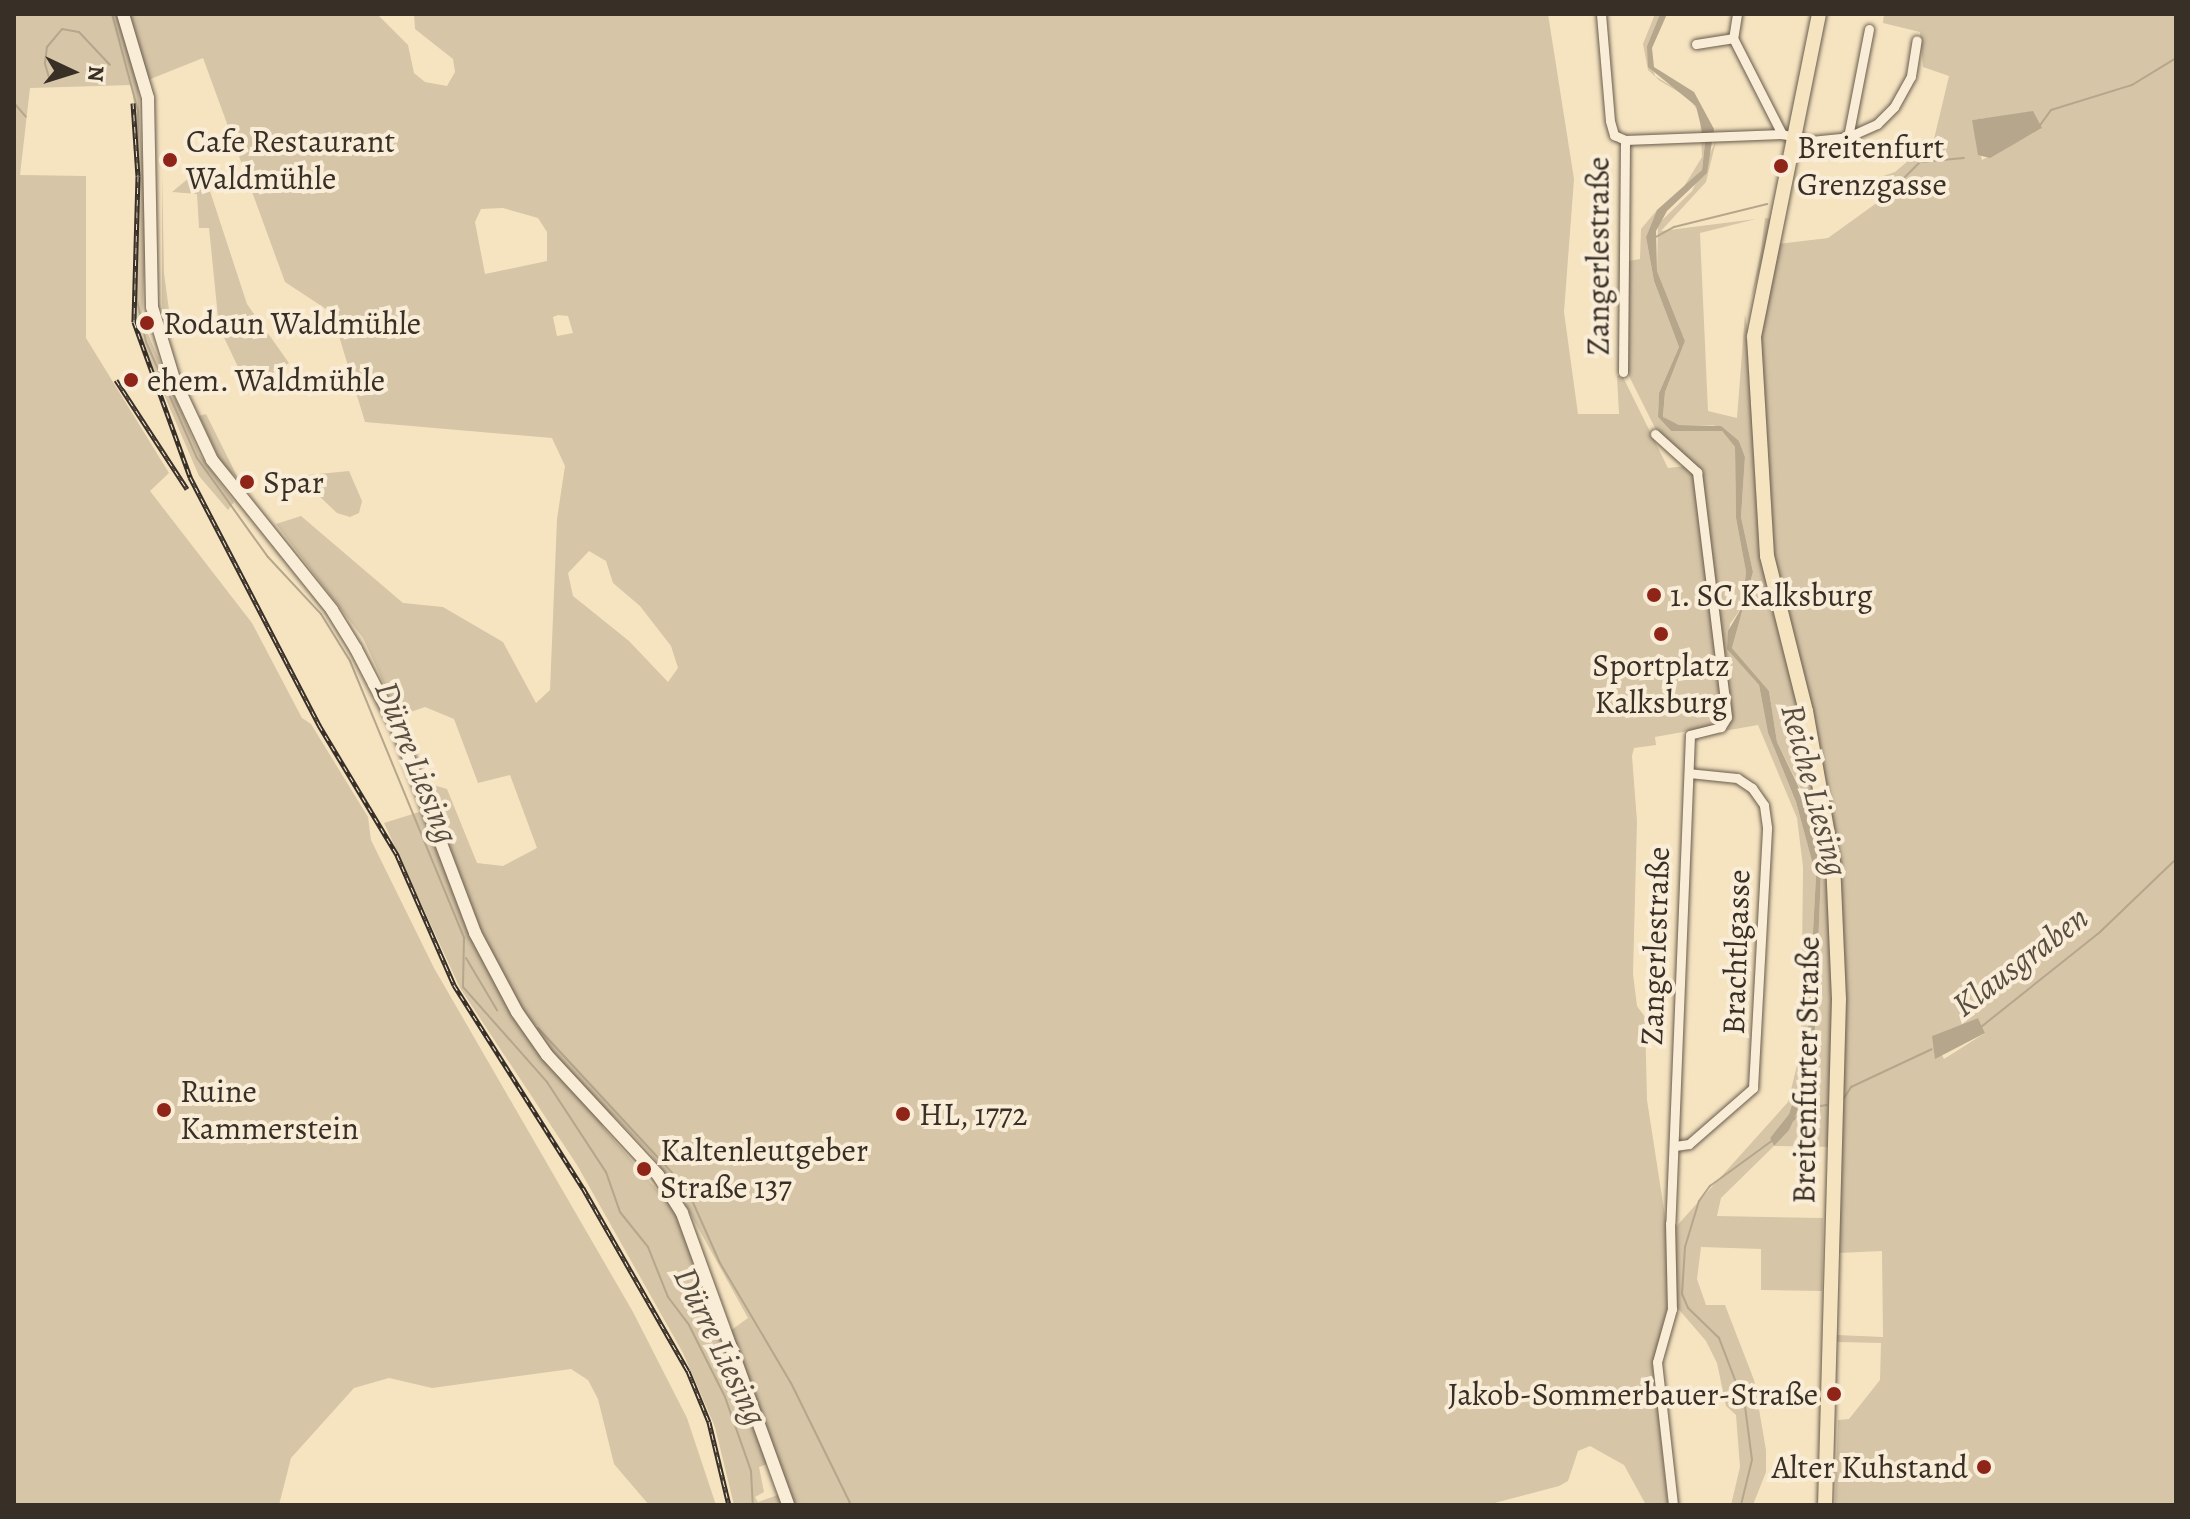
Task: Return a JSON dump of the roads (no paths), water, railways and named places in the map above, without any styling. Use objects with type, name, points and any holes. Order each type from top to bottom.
[{"type":"main road","points":[[123,14],[153,158],[152,307],[174,379],[217,468],[332,610],[356,649],[398,730],[475,933],[517,1012],[547,1055],[650,1166],[677,1203],[788,1505]]},
{"type":"main road","name":"Breitenfurter Straße","points":[[1819,14],[1788,136],[1779,214],[1754,337],[1765,536],[1775,598],[1827,810],[1839,972],[1825,1505]]},
{"type":"street","points":[[1601,14],[1610,121],[1614,135],[1625,140],[1719,135],[1788,136],[1827,142],[1848,137],[1868,130],[1894,107],[1911,76],[1917,40]]},
{"type":"street","points":[[1737,14],[1733,38],[1788,136]]},
{"type":"street","points":[[1848,137],[1869,29]]},
{"type":"street","points":[[1696,44],[1733,38]]},
{"type":"street","name":"Zangerlestraße","points":[[1623,372],[1625,140]]},
{"type":"street","name":"Zangerlestraße","points":[[1655,434],[1697,472],[1726,708],[1724,725],[1690,735],[1672,1309],[1657,1362],[1673,1505]]},
{"type":"street","name":"Brachtlgasse","points":[[1675,1146],[1689,1144],[1753,1088],[1767,827],[1764,805],[1752,788],[1737,778],[1689,773]]},
{"type":"waterway","name":"Dürre Liesing","points":[[112,14],[138,111],[137,300],[146,342],[197,458],[268,557],[321,614],[350,661],[464,938],[463,987],[547,1082],[606,1172],[620,1212],[648,1247],[668,1297],[689,1325],[725,1397],[751,1471],[753,1505]]},
{"type":"waterway","points":[[50,81],[45,63],[47,47],[62,29],[79,32],[110,65]]},
{"type":"waterway","points":[[2038,128],[2051,110],[2132,85],[2176,58]]},
{"type":"waterway","points":[[14,103],[26,117]]},
{"type":"waterway","points":[[1846,185],[1895,187],[1920,162],[1964,158]]},
{"type":"waterway","points":[[1654,238],[1674,227],[1767,204]]},
{"type":"waterway","name":"Klausgraben","points":[[1981,1027],[2100,932],[2176,859]]},
{"type":"waterway","points":[[466,958],[497,1010]]},
{"type":"waterway","points":[[538,1028],[687,1189],[720,1263],[791,1383],[851,1505]]},
{"type":"waterway","name":"Klausgraben","points":[[1842,1101],[1851,1087],[1932,1049]]},
{"type":"waterway","name":"Klausgraben","points":[[1793,1120],[1808,1108],[1827,1105]]},
{"type":"waterway","name":"Reiche Liesing","points":[[1741,1505],[1752,1460],[1745,1406],[1719,1338],[1688,1308],[1682,1294],[1685,1247],[1699,1201],[1710,1186],[1773,1140]]},
{"type":"railway","points":[[133,103],[138,176],[134,322],[190,477],[319,725],[397,855],[454,985],[583,1188],[688,1371],[709,1422],[729,1505]]},
{"type":"railway","points":[[116,380],[187,489]]},
{"type":"place","name":"Cafe Restaurant Waldmühle","points":[[170,160]]},
{"type":"place","name":"Breitenfurt Grenzgasse","points":[[1781,166]]},
{"type":"place","name":"Rodaun Waldmühle","points":[[147,323]]},
{"type":"place","name":"ehem. Waldmühle","points":[[131,380]]},
{"type":"place","name":"Spar","points":[[247,482]]},
{"type":"place","name":"1. SC Kalksburg","points":[[1654,595]]},
{"type":"place","name":"Sportplatz Kalksburg","points":[[1661,634]]},
{"type":"place","name":"Ruine Kammerstein","points":[[164,1110]]},
{"type":"place","name":"HL, 1772","points":[[903,1114]]},
{"type":"place","name":"Kaltenleutgeber Straße 137","points":[[644,1169]]},
{"type":"place","name":"Jakob-Sommerbauer-Straße","points":[[1834,1394]]},
{"type":"place","name":"Alter Kuhstand","points":[[1984,1467]]}]
